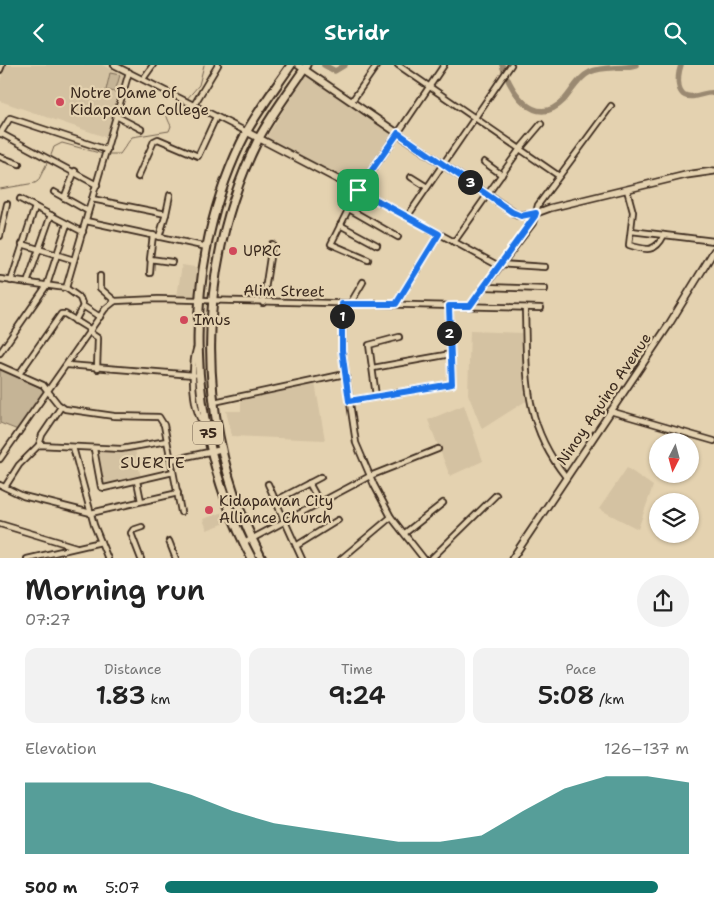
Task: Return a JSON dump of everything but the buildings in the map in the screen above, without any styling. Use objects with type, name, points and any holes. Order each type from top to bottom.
[{"type":"highway","name":"75","points":[[252,558],[228,503],[206,427],[200,386],[198,344],[200,301],[207,247],[214,215],[247,132],[291,65]]},
{"type":"highway","name":"75","points":[[262,558],[240,507],[218,426],[209,343],[212,301],[227,219],[259,139],[303,66]]},
{"type":"highway","points":[[214,215],[227,219]]},
{"type":"main road","points":[[303,66],[517,215],[536,213],[686,175],[714,171]]},
{"type":"main road","points":[[247,132],[358,190],[398,133]]},
{"type":"main road","name":"Ninoy Aquino Avenue","points":[[513,558],[711,262],[714,251]]},
{"type":"street","points":[[0,70],[2,65]]},
{"type":"street","points":[[114,65],[247,132]]},
{"type":"street","points":[[143,79],[153,65]]},
{"type":"street","points":[[192,104],[218,65]]},
{"type":"street","points":[[352,101],[377,65]]},
{"type":"street","points":[[398,65],[559,176]]},
{"type":"street","points":[[398,133],[444,65]]},
{"type":"street","points":[[407,217],[509,67]]},
{"type":"street","points":[[66,288],[129,73]]},
{"type":"street","points":[[470,306],[532,223],[538,205],[611,106]]},
{"type":"street","points":[[116,116],[141,129]]},
{"type":"street","points":[[138,177],[154,141],[158,139],[198,156],[216,117]]},
{"type":"street","points":[[97,185],[75,171],[0,133],[10,118],[106,151]]},
{"type":"street","points":[[454,242],[541,124]]},
{"type":"street","points":[[0,157],[19,164]]},
{"type":"street","points":[[484,162],[502,175]]},
{"type":"street","points":[[64,198],[75,171]]},
{"type":"street","points":[[411,177],[427,187]]},
{"type":"street","points":[[368,260],[332,244],[358,190],[500,265],[545,267]]},
{"type":"street","points":[[627,190],[633,213],[630,246],[653,249],[658,246],[664,235]]},
{"type":"street","points":[[54,192],[88,211]]},
{"type":"street","points":[[159,237],[170,195]]},
{"type":"street","points":[[20,199],[83,233]]},
{"type":"street","points":[[92,199],[166,214]]},
{"type":"street","points":[[0,236],[7,204]]},
{"type":"street","points":[[11,281],[35,207]]},
{"type":"street","points":[[349,209],[398,237]]},
{"type":"street","points":[[26,283],[51,215]]},
{"type":"street","points":[[86,221],[207,247]]},
{"type":"street","points":[[0,353],[47,285],[67,224]]},
{"type":"street","points":[[340,225],[377,245]]},
{"type":"street","points":[[631,231],[714,241]]},
{"type":"street","points":[[396,304],[439,234]]},
{"type":"street","points":[[150,273],[152,235]]},
{"type":"street","points":[[22,244],[74,261]]},
{"type":"street","points":[[263,303],[272,244]]},
{"type":"street","points":[[151,259],[172,262]]},
{"type":"street","points":[[0,459],[108,306],[115,301],[100,288],[100,276]]},
{"type":"street","points":[[0,279],[66,288],[80,298],[83,306],[100,317]]},
{"type":"street","points":[[350,304],[363,283]]},
{"type":"street","points":[[486,287],[544,289]]},
{"type":"street","name":"Alim Street","points":[[115,301],[396,304],[541,308]]},
{"type":"street","points":[[342,304],[342,350],[356,443],[391,517],[423,558]]},
{"type":"street","points":[[75,321],[83,306]]},
{"type":"street","points":[[349,401],[452,384],[449,306]]},
{"type":"street","points":[[525,308],[530,409],[539,433],[566,477]]},
{"type":"street","points":[[19,374],[59,316],[65,314],[98,338],[97,369]]},
{"type":"street","points":[[376,397],[369,345],[399,337]]},
{"type":"street","points":[[0,342],[5,345]]},
{"type":"street","points":[[198,344],[194,353],[198,415],[206,427],[218,426]]},
{"type":"street","points":[[373,368],[451,354]]},
{"type":"street","points":[[67,365],[97,369],[145,370],[194,375]]},
{"type":"street","points":[[0,366],[48,389],[61,407],[114,416],[156,416],[164,425],[181,512]]},
{"type":"street","points":[[214,402],[345,374]]},
{"type":"street","points":[[61,407],[42,435],[39,445],[2,486],[29,497],[91,513],[178,493]]},
{"type":"street","points":[[610,411],[714,441]]},
{"type":"street","points":[[39,445],[127,449],[167,441]]},
{"type":"street","points":[[72,447],[91,513],[108,558]]},
{"type":"street","points":[[94,449],[101,487],[104,488],[173,472]]},
{"type":"street","points":[[171,460],[223,449]]},
{"type":"street","points":[[244,543],[370,476],[438,449]]},
{"type":"street","points":[[276,501],[321,477]]},
{"type":"street","points":[[136,481],[141,501]]},
{"type":"street","points":[[310,483],[320,503]]},
{"type":"street","points":[[268,484],[302,558]]},
{"type":"street","points":[[432,558],[496,495]]},
{"type":"street","points":[[404,533],[444,503]]},
{"type":"street","points":[[341,558],[391,517]]},
{"type":"street","points":[[296,546],[338,520]]},
{"type":"street","points":[[0,524],[76,547]]},
{"type":"street","points":[[141,558],[131,533],[133,530],[142,527]]},
{"type":"street","points":[[169,541],[176,558]]},
{"type":"street","points":[[35,558],[52,556],[76,547],[101,542]]},
{"type":"shaded area","name":"Notre Dame of Kidapawan College","points":[[5,65],[102,65],[126,76],[108,138],[0,101],[0,82]]},
{"type":"shaded area","points":[[110,73],[120,75],[115,92],[106,90]]},
{"type":"shaded area","points":[[306,74],[394,133],[357,187],[266,138]]},
{"type":"shaded area","points":[[182,265],[201,268],[196,298],[177,296]]},
{"type":"shaded area","points":[[470,331],[523,333],[526,401],[482,429],[468,394]]},
{"type":"shaded area","points":[[0,368],[45,390],[18,430],[0,423]]},
{"type":"shaded area","points":[[315,383],[325,440],[232,436],[226,411],[241,411],[241,397]]},
{"type":"shaded area","points":[[464,405],[483,461],[450,476],[428,420]]},
{"type":"shaded area","points":[[97,450],[135,450],[141,478],[103,487]]},
{"type":"shaded area","points":[[627,468],[653,486],[638,529],[599,509]]},
{"type":"shaded area","points":[[224,512],[228,522],[207,530],[203,519]]},
{"type":"waterway","points":[[186,100],[199,85],[204,65]]},
{"type":"waterway","points":[[324,65],[335,71],[345,65]]},
{"type":"waterway","points":[[502,65],[511,86],[525,103],[534,109],[543,111],[553,108],[564,100],[579,81],[590,72],[636,65]]},
{"type":"waterway","points":[[681,65],[678,81],[684,95],[695,96],[714,93]]},
{"type":"waterway","points":[[107,154],[120,154],[132,137],[169,131],[171,126],[167,116],[168,110],[183,103]]},
{"type":"waterway","points":[[50,158],[54,147],[62,143],[103,154]]},
{"type":"waterway","points":[[0,189],[35,183],[38,181],[48,161]]},
{"type":"place","name":"Notre Dame of Kidapawan College","points":[[60,102]]},
{"type":"place","name":"UPRC","points":[[233,251]]},
{"type":"place","name":"Imus","points":[[184,320]]},
{"type":"place","name":"Kidapawan City Alliance Church","points":[[209,510]]},
{"type":"district","name":"SUERTE","points":[[153,462]]},
{"type":"route","points":[[398,133],[517,215],[536,213],[532,223],[470,306],[449,306],[448,331],[452,384],[349,401],[342,350],[342,304],[396,304],[439,234],[358,190],[398,133]]}]
